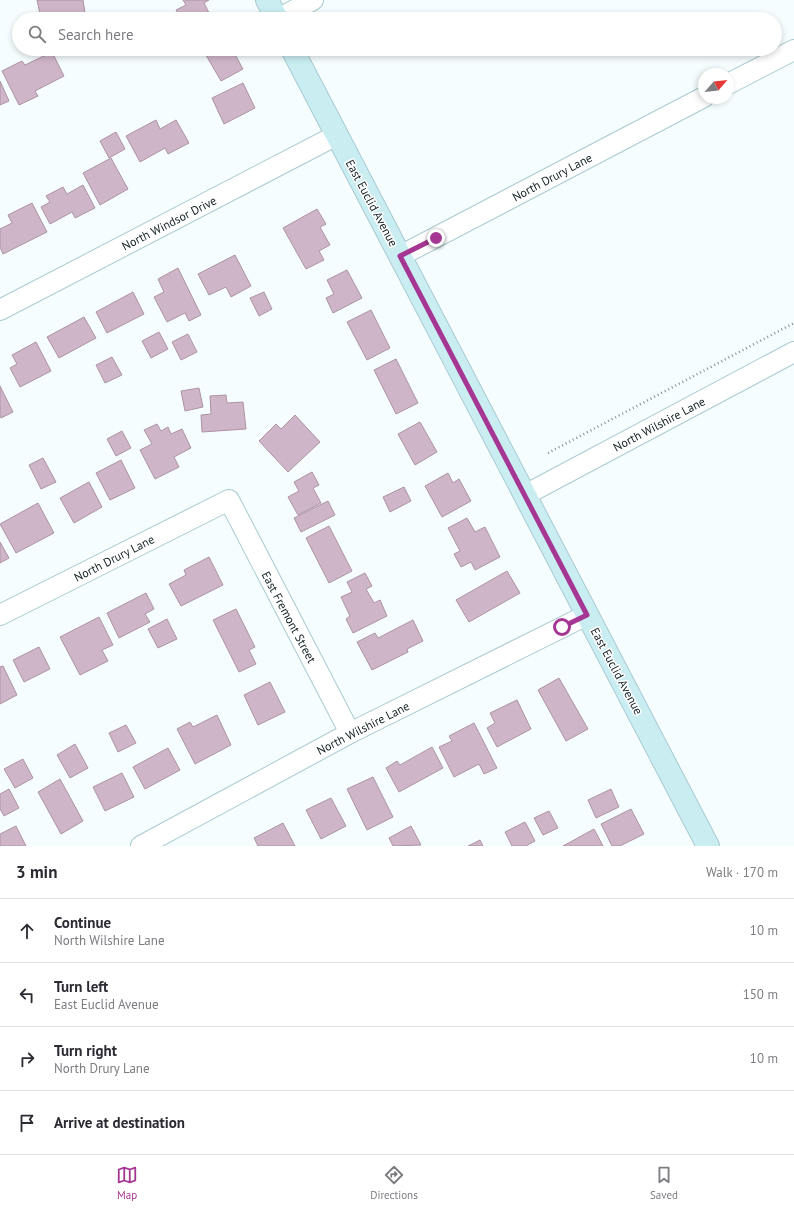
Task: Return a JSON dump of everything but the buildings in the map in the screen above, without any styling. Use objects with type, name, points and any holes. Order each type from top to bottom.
[{"type":"main road","points":[[267,0],[273,12]]},
{"type":"main road","name":"East Euclid Avenue","points":[[296,56],[708,846]]},
{"type":"street","points":[[290,12],[313,0]]},
{"type":"street","points":[[734,81],[794,50]]},
{"type":"street","name":"North Drury Lane","points":[[400,256],[698,100]]},
{"type":"street","name":"North Windsor Drive","points":[[0,310],[337,135]]},
{"type":"street","name":"North Wilshire Lane","points":[[525,495],[794,352]]},
{"type":"street","name":"North Drury Lane","points":[[0,615],[228,500]]},
{"type":"street","name":"East Fremont Street","points":[[228,500],[350,733]]},
{"type":"street","name":"North Wilshire Lane","points":[[141,846],[350,733],[587,615]]},
{"type":"path","points":[[548,453],[794,323]]},
{"type":"route","points":[[436,238],[400,256],[587,615],[562,627]]}]
